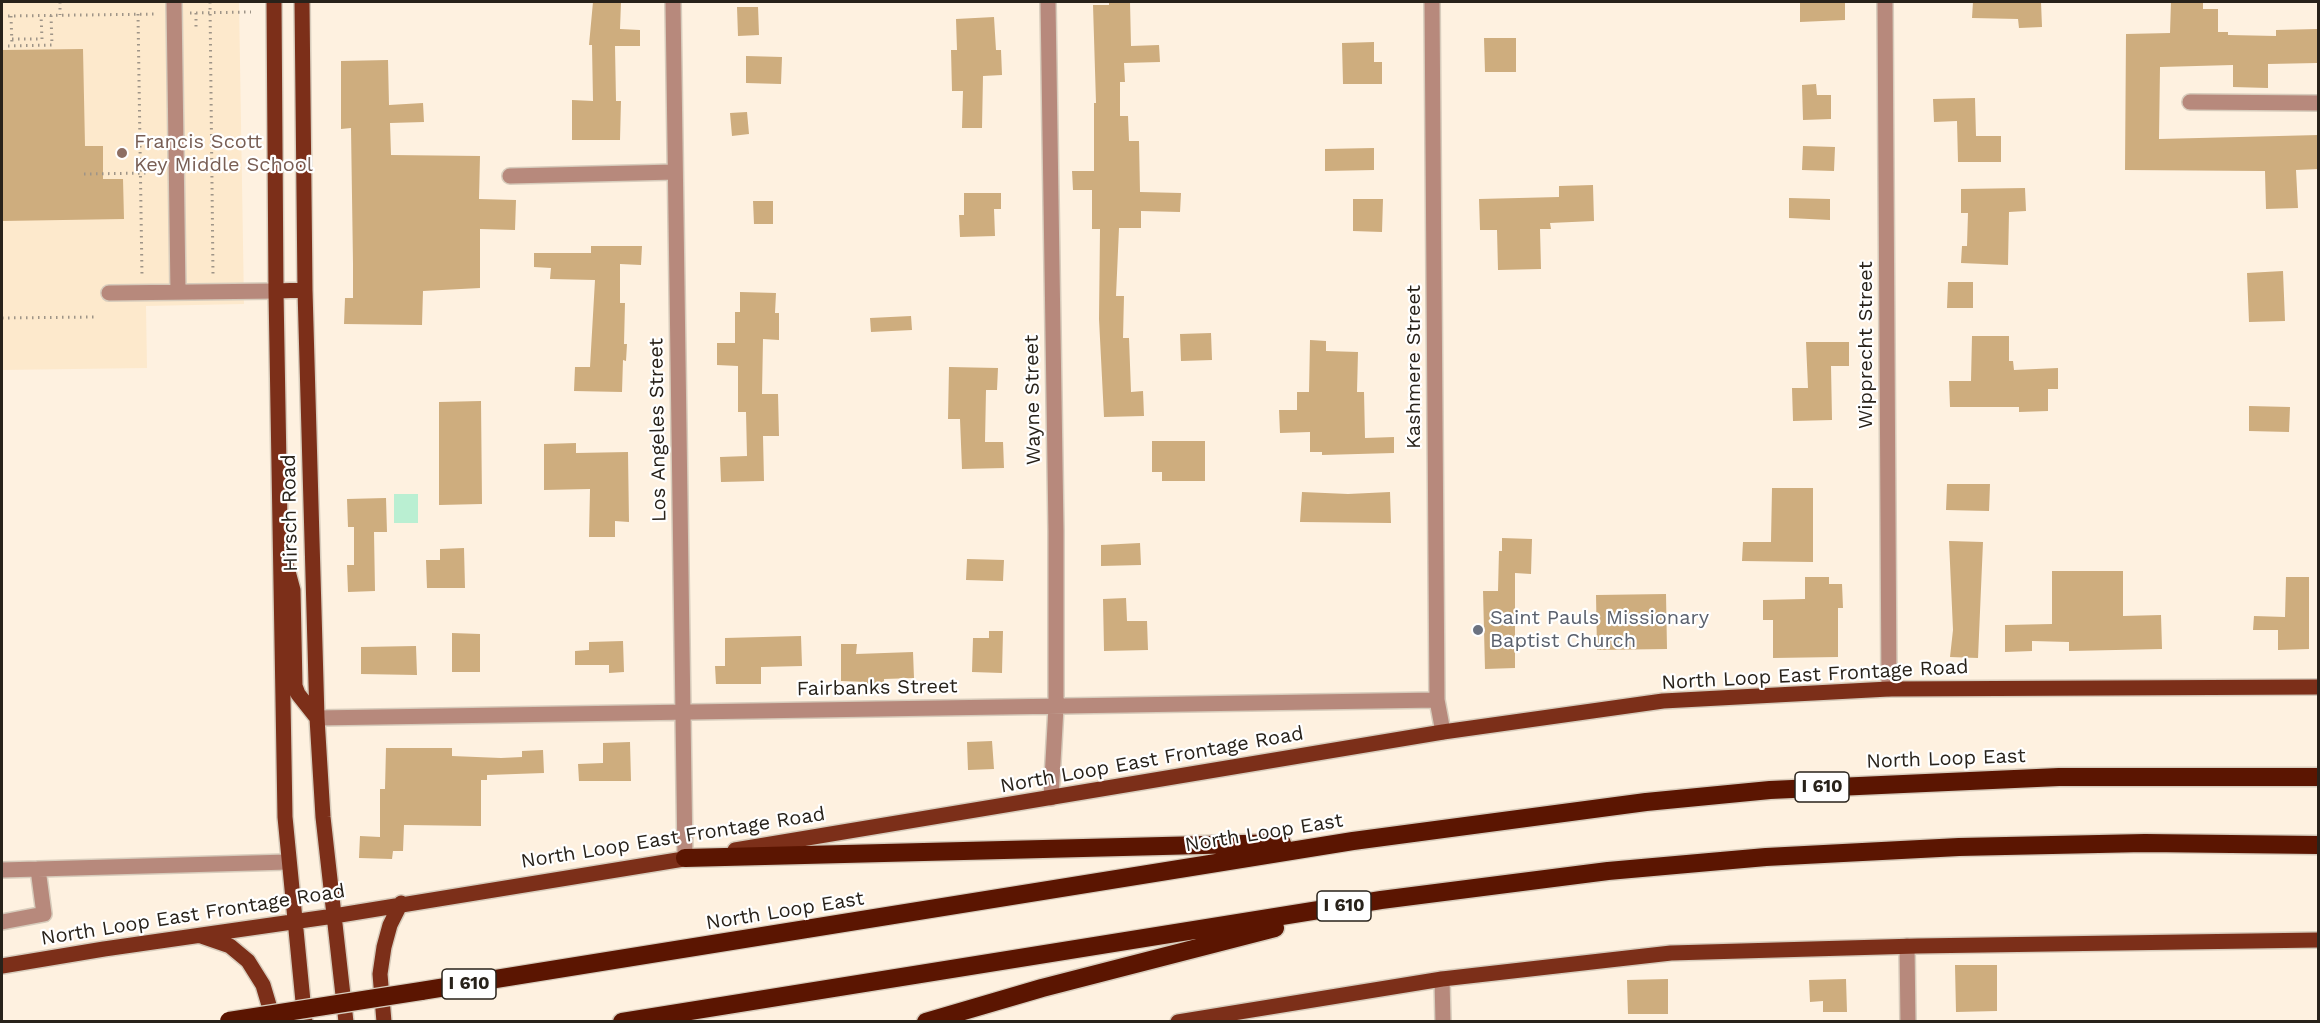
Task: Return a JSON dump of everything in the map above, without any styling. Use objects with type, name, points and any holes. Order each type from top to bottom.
[{"type":"highway","name":"North Loop East","points":[[227,1021],[1353,841],[1646,802],[1770,790],[2059,777],[2317,777]]},
{"type":"highway","points":[[686,858],[1353,841]]},
{"type":"highway","name":"I 610","points":[[622,1022],[1381,900],[1608,871],[1848,851],[2145,843],[2319,845]]},
{"type":"highway","points":[[2284,846],[2319,850]]},
{"type":"highway","points":[[926,1022],[1053,985],[1381,900]]},
{"type":"main road","name":"Hirsch Road","points":[[274,2],[280,544],[288,862],[305,1022]]},
{"type":"main road","name":"Hirsch Road","points":[[302,2],[305,290],[317,718],[323,818],[346,1022]]},
{"type":"main road","points":[[276,291],[305,290]]},
{"type":"main road","points":[[280,544],[293,590],[295,686],[298,694],[317,718]]},
{"type":"main road","name":"North Loop East Frontage Road","points":[[2,966],[198,935],[293,923],[401,903],[1443,732],[1662,701],[1889,689],[2319,687]]},
{"type":"main road","points":[[384,1022],[380,974],[390,925],[401,903]]},
{"type":"main road","points":[[198,935],[230,946],[248,961],[263,985],[274,1022]]},
{"type":"main road","points":[[1178,1022],[1443,979],[1671,953],[1907,946],[2319,940]]},
{"type":"street","points":[[174,2],[178,292]]},
{"type":"street","name":"Los Angeles Street","points":[[673,2],[686,858]]},
{"type":"street","name":"Wayne Street","points":[[1048,2],[1056,707],[1051,798]]},
{"type":"street","name":"Kashmere Street","points":[[1432,2],[1437,700],[1443,732]]},
{"type":"street","name":"Wipprecht Street","points":[[1885,2],[1889,689]]},
{"type":"street","points":[[2190,102],[2319,103]]},
{"type":"street","points":[[510,176],[675,172]]},
{"type":"street","points":[[109,293],[276,291]]},
{"type":"street","name":"Fairbanks Street","points":[[317,718],[1437,700]]},
{"type":"street","points":[[2,870],[288,862]]},
{"type":"street","points":[[2,922],[44,914],[38,869]]},
{"type":"street","points":[[1907,946],[1908,1022]]},
{"type":"street","points":[[1443,979],[1443,1022]]},
{"type":"path","points":[[60,2],[60,15]]},
{"type":"path","points":[[210,2],[213,279]]},
{"type":"path","points":[[184,14],[251,12]]},
{"type":"path","points":[[196,13],[196,29]]},
{"type":"path","points":[[138,14],[142,280]]},
{"type":"path","points":[[51,15],[52,45],[10,46],[12,39],[10,16],[41,15],[162,14]]},
{"type":"path","points":[[12,39],[42,39],[41,15]]},
{"type":"path","points":[[84,174],[150,173]]},
{"type":"path","points":[[2,318],[97,317]]},
{"type":"shaded area","name":"Francis Scott Key Middle School","points":[[2,2],[239,2],[244,304],[146,306],[147,368],[2,370]]},
{"type":"green space","points":[[394,494],[418,494],[418,523],[394,523]]},
{"type":"building","points":[[593,2],[621,2],[620,29],[640,30],[640,46],[615,46],[616,101],[621,101],[620,140],[572,140],[572,100],[593,101],[592,45],[589,45]]},
{"type":"building","points":[[1109,2],[1130,2],[1131,46],[1159,45],[1160,62],[1124,63],[1125,82],[1120,82],[1120,116],[1128,116],[1129,141],[1139,141],[1140,192],[1181,193],[1180,212],[1141,211],[1141,228],[1119,228],[1116,296],[1124,296],[1123,338],[1129,338],[1131,392],[1143,391],[1144,416],[1104,417],[1099,319],[1100,229],[1092,229],[1092,190],[1073,190],[1072,171],[1094,171],[1094,103],[1096,103],[1093,5],[1109,5]]},
{"type":"building","points":[[1800,2],[1845,2],[1845,20],[1800,22]]},
{"type":"building","points":[[1973,2],[2041,2],[2042,27],[2019,28],[2018,19],[1972,18]]},
{"type":"building","points":[[2171,2],[2203,2],[2203,9],[2218,9],[2218,32],[2228,32],[2228,35],[2276,36],[2276,30],[2317,29],[2317,63],[2268,64],[2268,88],[2233,87],[2233,65],[2160,67],[2159,139],[2319,135],[2319,169],[2296,170],[2298,208],[2266,209],[2265,171],[2125,170],[2126,34],[2170,33]]},
{"type":"building","points":[[737,7],[758,7],[759,35],[738,36]]},
{"type":"building","points":[[994,17],[996,50],[1001,50],[1002,75],[983,76],[982,128],[962,128],[963,91],[952,91],[951,50],[957,50],[956,19]]},
{"type":"building","points":[[1484,38],[1516,38],[1516,72],[1485,72]]},
{"type":"building","points":[[1374,42],[1374,62],[1382,62],[1382,84],[1343,84],[1342,43]]},
{"type":"building","points":[[83,49],[85,146],[103,146],[103,179],[123,179],[124,219],[2,221],[2,50]]},
{"type":"building","points":[[746,56],[782,57],[781,84],[746,83]]},
{"type":"building","points":[[388,60],[389,105],[423,103],[424,122],[390,123],[391,155],[480,156],[479,199],[516,200],[515,230],[480,229],[480,288],[423,291],[422,325],[344,324],[345,298],[353,298],[353,264],[351,128],[341,129],[341,61]]},
{"type":"building","points":[[1816,84],[1817,95],[1831,95],[1831,119],[1803,120],[1802,85]]},
{"type":"building","points":[[1975,98],[1976,136],[2001,136],[2001,162],[1958,162],[1957,121],[1934,122],[1933,99]]},
{"type":"building","points":[[747,112],[749,134],[732,136],[730,113]]},
{"type":"building","points":[[1803,146],[1835,147],[1834,171],[1802,170]]},
{"type":"building","points":[[1374,148],[1374,170],[1325,171],[1325,149]]},
{"type":"building","points":[[1593,185],[1594,221],[1550,223],[1551,229],[1540,229],[1541,269],[1498,270],[1497,230],[1480,230],[1479,199],[1559,197],[1559,186]]},
{"type":"building","points":[[2025,188],[2026,211],[2009,212],[2008,265],[1961,263],[1962,246],[1967,246],[1968,213],[1961,213],[1961,189]]},
{"type":"building","points":[[964,193],[1001,193],[1001,209],[994,209],[995,236],[960,237],[959,215],[964,215]]},
{"type":"building","points":[[1789,198],[1830,199],[1830,220],[1789,218]]},
{"type":"building","points":[[1353,199],[1383,199],[1382,232],[1353,231]]},
{"type":"building","points":[[753,201],[773,201],[773,224],[754,224]]},
{"type":"building","points":[[591,246],[642,246],[641,265],[620,264],[620,303],[625,303],[624,344],[627,344],[626,361],[623,360],[622,392],[574,391],[575,367],[590,367],[595,280],[550,279],[551,268],[534,267],[534,253],[591,253]]},
{"type":"building","points":[[2283,271],[2285,321],[2249,322],[2247,273]]},
{"type":"building","points":[[1948,282],[1973,282],[1973,308],[1947,308]]},
{"type":"building","points":[[740,292],[776,293],[775,313],[779,313],[779,340],[763,339],[762,394],[778,394],[779,436],[763,436],[764,481],[721,482],[720,457],[747,456],[746,412],[738,412],[738,366],[717,365],[717,343],[735,343],[735,312],[740,312]]},
{"type":"building","points":[[911,316],[912,330],[871,332],[870,318]]},
{"type":"building","points":[[1211,333],[1212,360],[1181,361],[1180,334]]},
{"type":"building","points":[[1972,336],[2009,336],[2009,361],[2013,361],[2014,370],[2058,368],[2058,389],[2048,389],[2048,411],[2019,412],[2019,407],[1950,407],[1949,381],[1971,381]]},
{"type":"building","points":[[1310,340],[1326,341],[1326,351],[1358,352],[1357,392],[1364,392],[1365,438],[1394,437],[1394,453],[1322,455],[1322,452],[1310,452],[1310,432],[1280,433],[1279,410],[1297,410],[1297,392],[1309,392]]},
{"type":"building","points":[[1806,342],[1849,342],[1849,366],[1831,366],[1832,420],[1793,421],[1792,388],[1808,388]]},
{"type":"building","points":[[949,367],[998,368],[997,390],[986,390],[985,442],[1003,442],[1004,468],[962,469],[960,419],[948,419]]},
{"type":"building","points":[[481,401],[482,504],[439,505],[439,402]]},
{"type":"building","points":[[2249,406],[2290,407],[2289,432],[2249,431]]},
{"type":"building","points":[[1152,441],[1205,441],[1205,481],[1162,481],[1162,472],[1152,472]]},
{"type":"building","points":[[576,443],[576,453],[628,452],[629,522],[615,521],[615,537],[589,537],[590,489],[544,490],[544,444]]},
{"type":"building","points":[[1947,484],[1990,484],[1989,511],[1946,510]]},
{"type":"building","points":[[1772,488],[1813,488],[1813,562],[1742,561],[1743,542],[1771,542]]},
{"type":"building","points":[[1302,492],[1348,494],[1390,492],[1391,523],[1300,522]]},
{"type":"building","points":[[386,498],[387,532],[374,532],[375,591],[348,592],[347,565],[354,565],[354,527],[348,527],[347,499]]},
{"type":"building","points":[[1502,538],[1532,539],[1531,574],[1515,573],[1515,668],[1485,669],[1483,591],[1498,591],[1499,551],[1502,551]]},
{"type":"building","points":[[1949,541],[1983,542],[1978,658],[1950,657],[1953,630]]},
{"type":"building","points":[[1140,543],[1141,565],[1101,566],[1101,545]]},
{"type":"building","points":[[464,548],[465,588],[427,588],[426,560],[440,560],[440,549]]},
{"type":"building","points":[[967,559],[1004,560],[1003,581],[966,580]]},
{"type":"building","points":[[2052,571],[2123,571],[2123,616],[2161,615],[2162,649],[2069,651],[2069,642],[2032,641],[2032,651],[2005,652],[2005,625],[2052,624]]},
{"type":"building","points":[[1805,577],[1829,577],[1829,584],[1842,584],[1843,608],[1838,608],[1838,657],[1773,658],[1773,620],[1763,620],[1763,600],[1805,599]]},
{"type":"building","points":[[2286,577],[2309,577],[2309,649],[2278,650],[2278,630],[2253,630],[2254,616],[2285,617]]},
{"type":"building","points":[[1666,594],[1667,649],[1597,650],[1596,595]]},
{"type":"building","points":[[1126,598],[1127,621],[1147,621],[1148,650],[1104,651],[1103,599]]},
{"type":"building","points":[[989,631],[1003,631],[1002,673],[972,672],[973,638],[989,638]]},
{"type":"building","points":[[452,633],[480,634],[480,672],[452,672]]},
{"type":"building","points":[[801,636],[802,666],[761,667],[761,684],[716,684],[715,666],[725,666],[725,638]]},
{"type":"building","points":[[623,641],[624,672],[609,673],[609,665],[575,665],[575,651],[589,650],[589,642]]},
{"type":"building","points":[[841,644],[857,644],[856,654],[913,652],[914,678],[884,679],[884,691],[867,691],[867,682],[841,681]]},
{"type":"building","points":[[416,646],[417,675],[361,674],[361,647]]},
{"type":"building","points":[[992,741],[994,769],[968,770],[967,742]]},
{"type":"building","points":[[630,742],[631,781],[579,781],[578,764],[603,763],[603,743]]},
{"type":"building","points":[[386,748],[452,748],[452,756],[501,758],[522,757],[522,751],[543,750],[544,773],[487,775],[487,780],[481,780],[481,826],[404,825],[403,851],[393,851],[392,859],[359,858],[360,836],[380,837],[380,789],[385,789]]},
{"type":"building","points":[[1955,965],[1997,965],[1997,1011],[1956,1012]]},
{"type":"building","points":[[1668,979],[1668,1014],[1628,1014],[1627,980]]},
{"type":"building","points":[[1846,979],[1847,1012],[1823,1012],[1823,1001],[1810,1002],[1809,980]]},
{"type":"place","name":"Francis Scott Key Middle School","points":[[122,153]]},
{"type":"place","name":"Saint Pauls Missionary Baptist Church","points":[[1478,630]]}]
